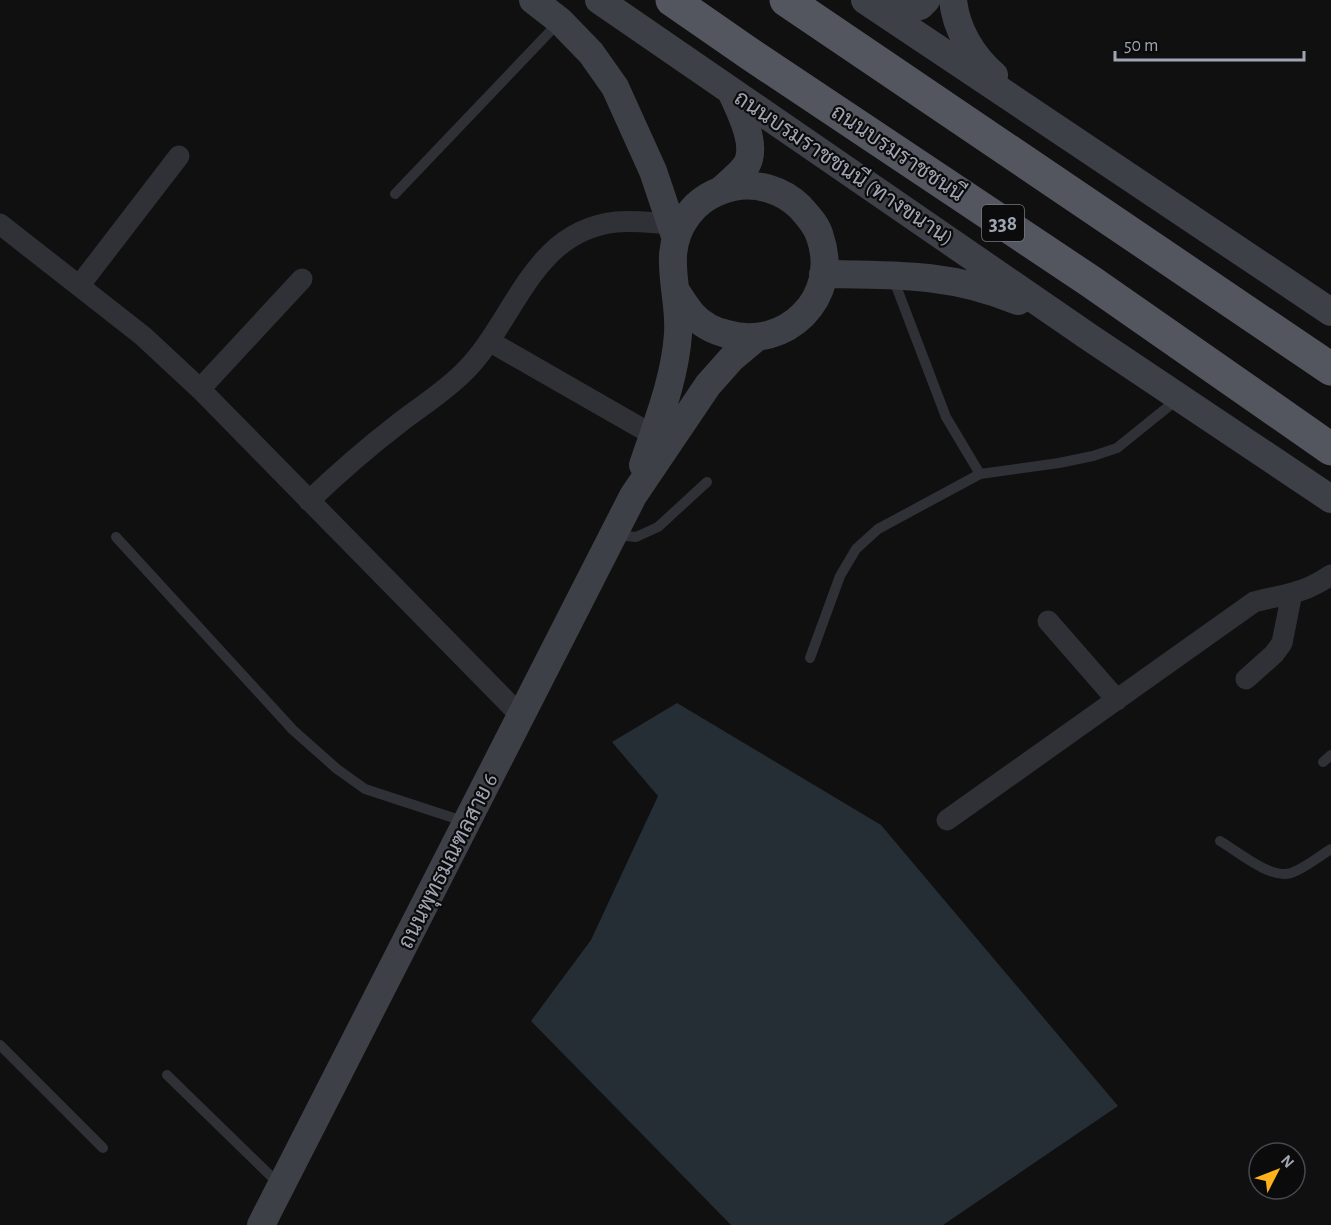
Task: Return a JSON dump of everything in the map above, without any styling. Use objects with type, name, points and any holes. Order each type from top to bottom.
[{"type":"highway","name":"ถนนบรมราชชนนี","points":[[672,0],[1090,281],[1331,449]]},
{"type":"highway","points":[[786,0],[1331,369]]},
{"type":"main road","points":[[533,0],[560,21],[591,53],[615,87],[653,171],[673,230],[672,252],[678,334],[669,385],[633,496]]},
{"type":"main road","name":"ถนนบรมราชชนนี (ทางขนาน)","points":[[599,0],[1089,337],[1331,500]]},
{"type":"main road","points":[[875,7],[920,6],[926,0]]},
{"type":"main road","points":[[952,0],[955,15],[972,52],[989,71],[1050,126]]},
{"type":"main road","points":[[875,7],[1331,312]]},
{"type":"main road","points":[[673,230],[703,200],[721,190],[747,166],[750,147],[747,129],[731,91]]},
{"type":"main road","points":[[676,291],[693,316],[715,331],[741,338],[769,336],[793,325],[812,306],[820,289],[825,263],[820,237],[812,220],[797,205],[784,194],[759,186],[739,186],[721,190]]},
{"type":"main road","name":"ถนนบรมราชชนนี (ทางขนาน)","points":[[823,274],[892,274],[950,279],[991,290],[1028,305],[1089,337]]},
{"type":"main road","points":[[633,496],[708,385],[732,358],[757,337]]},
{"type":"main road","name":"ถนนพุทธมณฑลสาย 6","points":[[261,1225],[633,496]]},
{"type":"street","points":[[79,286],[179,156]]},
{"type":"street","points":[[309,501],[354,458],[433,399],[467,370],[537,268],[561,244],[583,231],[616,222],[673,230]]},
{"type":"street","points":[[0,224],[143,336],[200,388],[521,716]]},
{"type":"street","points":[[200,388],[302,279]]},
{"type":"street","points":[[489,341],[653,435]]},
{"type":"street","points":[[947,820],[1254,602],[1292,593],[1317,584],[1331,575]]},
{"type":"street","points":[[1246,679],[1274,654],[1282,643],[1292,593]]},
{"type":"street","points":[[1048,621],[1117,700]]},
{"type":"lane","points":[[395,194],[560,21]]},
{"type":"lane","points":[[892,274],[946,417],[980,474]]},
{"type":"lane","points":[[810,658],[840,576],[856,549],[878,529],[980,474],[1059,463],[1117,448],[1179,397]]},
{"type":"lane","points":[[613,535],[636,537],[658,526],[707,482]]},
{"type":"lane","points":[[116,537],[293,730],[337,770],[365,789],[467,822]]},
{"type":"lane","points":[[1220,841],[1265,869],[1280,875],[1305,866],[1331,849]]},
{"type":"lane","points":[[0,1045],[103,1148]]},
{"type":"lane","points":[[167,1075],[281,1186]]},
{"type":"shaded area","points":[[677,703],[881,825],[1118,1106],[943,1225],[731,1225],[531,1021],[591,940],[658,796],[612,742]]}]
